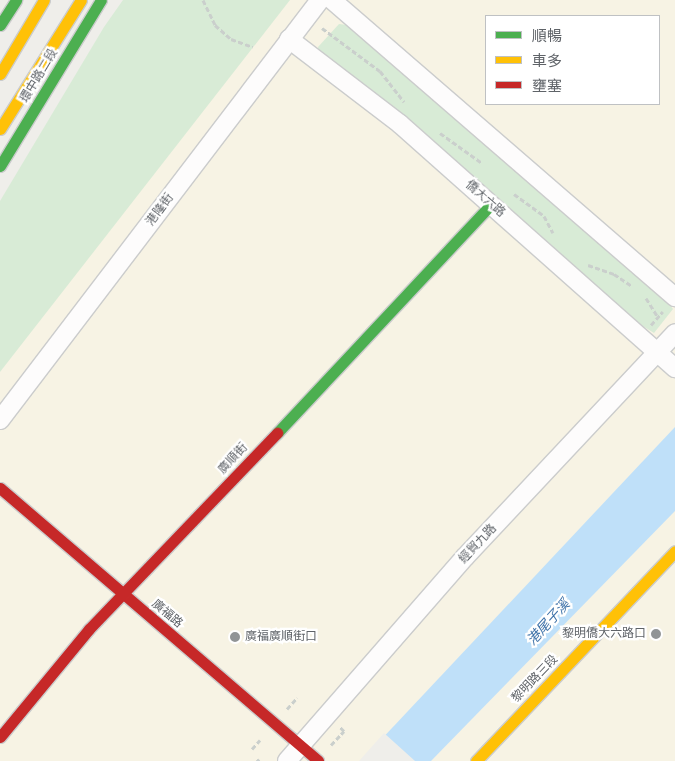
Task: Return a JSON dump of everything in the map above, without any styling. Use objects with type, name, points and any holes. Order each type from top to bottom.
[{"type":"main road","points":[[0,25],[16,0]]},
{"type":"main road","points":[[0,74],[44,0]]},
{"type":"main road","points":[[0,129],[81,0]]},
{"type":"main road","name":"環中路二段","points":[[0,166],[101,0]]},
{"type":"main road","name":"廣順街","points":[[0,737],[57,665],[123,594],[194,523],[491,204]]},
{"type":"main road","name":"廣福路","points":[[0,488],[318,761]]},
{"type":"main road","name":"黎明路三段","points":[[476,761],[675,551]]},
{"type":"street","name":"港隆街","points":[[0,420],[320,0]]},
{"type":"street","points":[[332,0],[671,302]]},
{"type":"street","name":"僑大六路","points":[[289,39],[400,124],[675,368]]},
{"type":"street","name":"經貿九路","points":[[287,761],[465,557],[675,333]]},
{"type":"path","points":[[203,0],[216,25],[231,39],[253,47]]},
{"type":"path","points":[[322,28],[380,71],[408,109]]},
{"type":"path","points":[[436,131],[482,163]]},
{"type":"path","points":[[514,194],[544,216],[557,241]]},
{"type":"path","points":[[580,261],[614,274],[633,287]]},
{"type":"path","points":[[641,294],[658,317]]},
{"type":"path","points":[[649,327],[671,302]]},
{"type":"shaded area","points":[[158,0],[675,0],[675,761],[0,761],[0,252]]},
{"type":"green space","points":[[123,0],[290,0],[0,372],[0,201],[104,27]]},
{"type":"green space","points":[[339,24],[347,25],[659,292],[673,309],[654,333],[633,320],[319,54],[318,47]]},
{"type":"water","name":"港尾子溪","points":[[675,427],[675,511],[431,761],[361,761]]},
{"type":"pier","points":[[384,733],[415,761],[359,761]]},
{"type":"traffic: fast","points":[[0,25],[16,0]]},
{"type":"traffic: fast","points":[[0,166],[101,0]]},
{"type":"traffic: fast","points":[[277,433],[491,204]]},
{"type":"traffic: slow","points":[[0,74],[44,0]]},
{"type":"traffic: slow","points":[[0,129],[81,0]]},
{"type":"traffic: slow","points":[[476,761],[675,551]]},
{"type":"traffic: jam","points":[[0,737],[89,629],[277,433]]},
{"type":"traffic: jam","points":[[0,488],[318,761]]},
{"type":"place","name":"黎明僑大六路口","points":[[656,634]]},
{"type":"place","name":"廣福廣順街口","points":[[235,637]]}]
